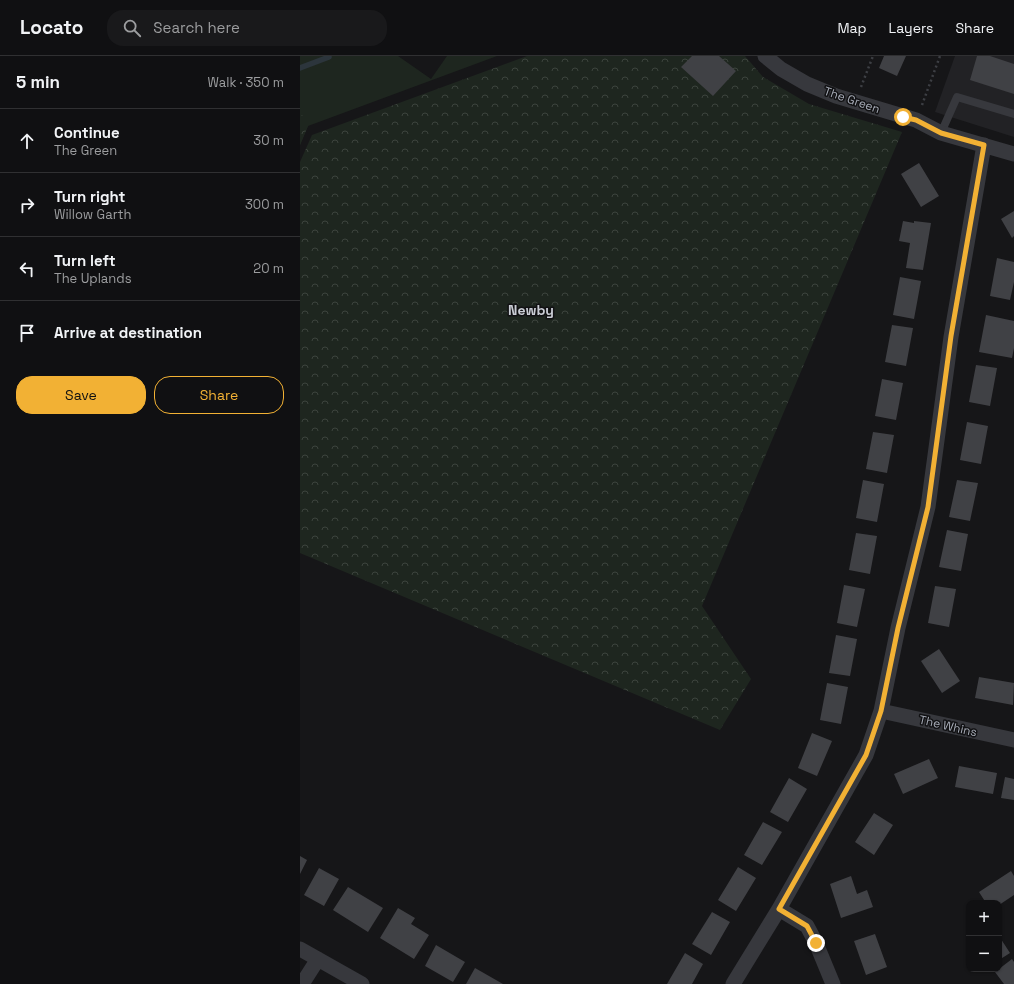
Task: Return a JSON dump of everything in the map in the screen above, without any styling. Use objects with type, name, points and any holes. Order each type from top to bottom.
[{"type":"street","name":"The Green","points":[[765,56],[781,69],[807,84],[836,96],[916,120],[941,133],[1014,154]]},
{"type":"street","points":[[733,984],[779,909],[866,755],[881,711],[898,628],[928,507],[951,336],[984,145]]},
{"type":"street","name":"The Whins","points":[[881,711],[1014,740]]},
{"type":"street","points":[[779,909],[807,926],[834,984]]},
{"type":"street","points":[[300,949],[362,984]]},
{"type":"street","points":[[302,984],[318,959]]},
{"type":"lane","points":[[941,133],[957,97],[1014,114]]},
{"type":"path","points":[[855,102],[873,56]]},
{"type":"path","points":[[916,120],[940,56]]},
{"type":"shaded area","points":[[955,56],[1014,56],[1014,137],[935,112]]},
{"type":"green space","points":[[300,56],[398,56],[431,79],[447,56],[497,56],[308,126],[300,145]]},
{"type":"green space","points":[[527,56],[745,56],[763,77],[809,104],[902,132],[702,606],[751,679],[720,730],[300,553],[300,162],[312,135]]},
{"type":"green space","points":[[300,111],[308,126],[300,145]]},
{"type":"building","points":[[692,56],[719,56],[736,71],[713,96],[681,67]]},
{"type":"building","points":[[884,56],[906,56],[897,76],[879,68]]},
{"type":"building","points":[[977,56],[990,56],[1014,64],[1014,94],[970,80]]},
{"type":"building","points":[[919,163],[939,196],[921,207],[901,174]]},
{"type":"building","points":[[1014,211],[1014,236],[1012,238],[1001,219]]},
{"type":"building","points":[[903,221],[914,223],[914,221],[931,223],[923,270],[906,268],[910,243],[899,241]]},
{"type":"building","points":[[997,258],[1014,262],[1014,282],[1010,300],[990,296]]},
{"type":"building","points":[[900,277],[921,281],[914,319],[893,315]]},
{"type":"building","points":[[986,315],[1014,321],[1014,348],[1012,358],[979,352]]},
{"type":"building","points":[[892,325],[913,328],[906,366],[885,362]]},
{"type":"building","points":[[976,365],[997,368],[990,406],[969,402]]},
{"type":"building","points":[[882,379],[903,383],[896,420],[875,416]]},
{"type":"building","points":[[967,422],[988,426],[981,464],[960,460]]},
{"type":"building","points":[[873,432],[894,435],[887,473],[866,469]]},
{"type":"building","points":[[863,480],[884,484],[877,522],[856,518]]},
{"type":"building","points":[[957,480],[978,483],[970,521],[949,517]]},
{"type":"building","points":[[947,530],[968,534],[961,571],[939,567]]},
{"type":"building","points":[[856,533],[877,536],[870,574],[849,570]]},
{"type":"building","points":[[844,585],[865,589],[857,627],[837,623]]},
{"type":"building","points":[[935,586],[956,589],[949,627],[928,623]]},
{"type":"building","points":[[836,635],[857,639],[850,676],[829,673]]},
{"type":"building","points":[[939,649],[960,681],[942,693],[921,661]]},
{"type":"building","points":[[979,677],[1014,683],[1013,705],[975,698]]},
{"type":"building","points":[[827,683],[848,687],[841,724],[820,720]]},
{"type":"building","points":[[812,733],[832,741],[817,776],[798,768]]},
{"type":"building","points":[[929,759],[938,778],[903,794],[894,774]]},
{"type":"building","points":[[959,766],[997,773],[993,794],[955,787]]},
{"type":"building","points":[[1005,777],[1014,779],[1014,800],[1001,798]]},
{"type":"building","points":[[789,778],[807,789],[788,822],[770,812]]},
{"type":"building","points":[[874,813],[893,825],[874,855],[855,842]]},
{"type":"building","points":[[763,822],[782,832],[762,865],[744,855]]},
{"type":"building","points":[[300,856],[307,860],[300,874]]},
{"type":"building","points":[[738,867],[756,878],[736,911],[718,900]]},
{"type":"building","points":[[319,868],[339,879],[324,906],[304,895]]},
{"type":"building","points":[[1011,871],[1014,876],[1014,895],[1002,903],[1002,900],[984,900],[979,892]]},
{"type":"building","points":[[851,876],[857,894],[867,890],[873,907],[841,918],[830,884]]},
{"type":"building","points":[[348,887],[383,908],[368,932],[333,910]]},
{"type":"building","points":[[398,908],[415,918],[411,924],[429,935],[414,959],[380,938]]},
{"type":"building","points":[[712,912],[730,922],[711,955],[692,944]]},
{"type":"building","points":[[875,934],[887,967],[866,975],[854,941]]},
{"type":"building","points":[[1002,941],[1010,953],[1002,958]]},
{"type":"building","points":[[436,945],[465,962],[453,982],[425,966]]},
{"type":"building","points":[[685,953],[703,964],[692,984],[667,984]]},
{"type":"building","points":[[1012,959],[1014,962],[1014,984],[1004,984],[995,972],[1002,972],[1002,967]]},
{"type":"building","points":[[475,968],[503,984],[466,984]]},
{"type":"waterway","points":[[300,68],[329,57]]},
{"type":"district","name":"Newby","points":[[531,310]]},
{"type":"route","points":[[816,943],[807,926],[779,909],[866,755],[881,711],[898,628],[928,507],[951,336],[984,145],[941,133],[916,120],[903,117]]}]
